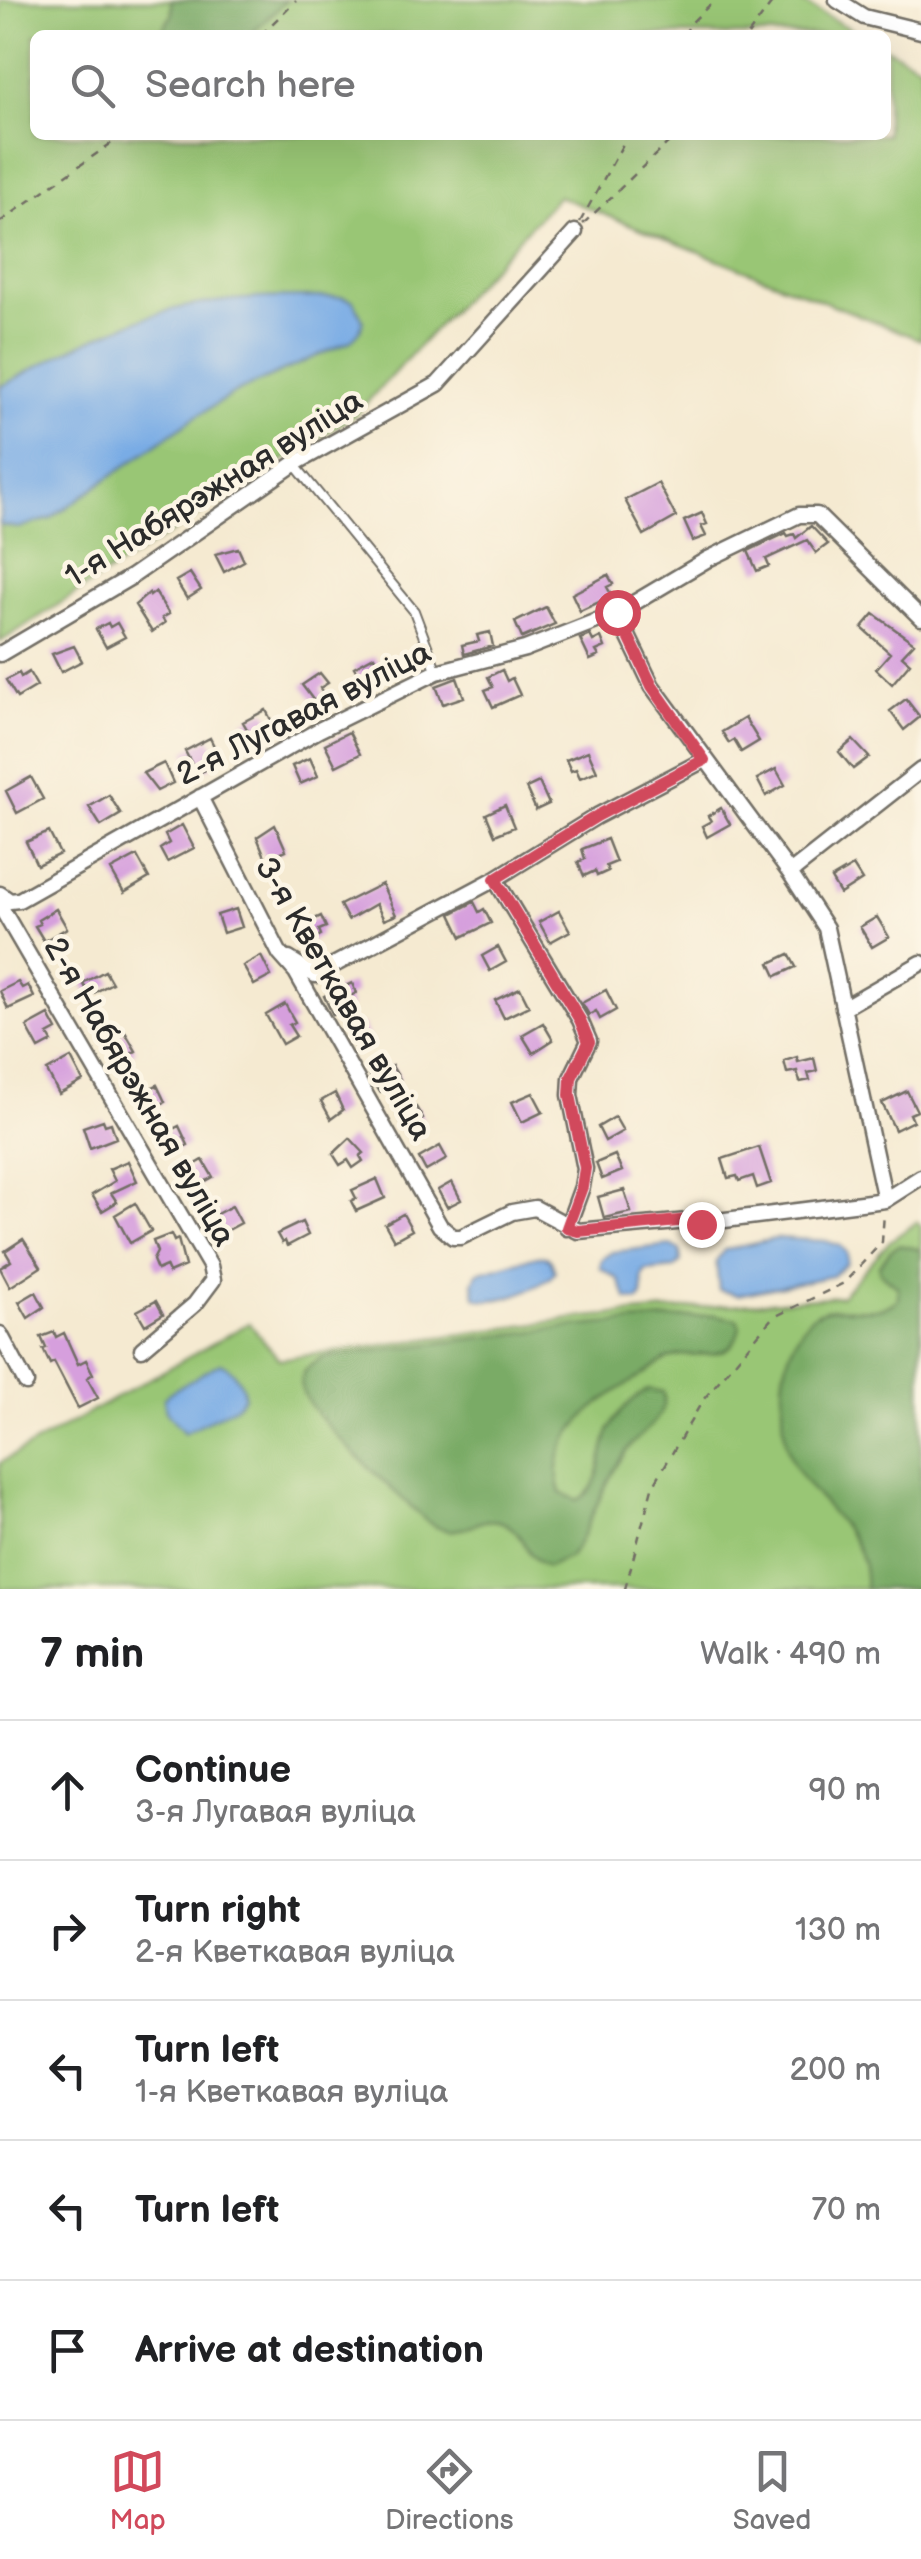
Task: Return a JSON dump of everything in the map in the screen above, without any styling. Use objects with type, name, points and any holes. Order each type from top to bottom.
[{"type":"street","points":[[837,0],[864,17],[921,31]]},
{"type":"street","name":"1-я Набярэжная вуліца","points":[[0,654],[131,577],[294,464],[438,384],[574,232]]},
{"type":"street","name":"2-я Лугавая вуліца","points":[[20,900],[319,730],[437,672],[525,649],[617,612],[799,515],[816,515],[921,618]]},
{"type":"street","points":[[617,612],[652,686],[826,928],[885,1200]]},
{"type":"street","points":[[280,954],[315,974],[495,879],[597,816],[704,760]]},
{"type":"street","points":[[790,873],[921,770]]},
{"type":"street","name":"3-я Кветкавая вуліца","points":[[200,798],[280,954],[296,972],[440,1226],[452,1237],[461,1237],[512,1212],[536,1208],[567,1228]]},
{"type":"street","points":[[495,879],[580,1020],[589,1042],[571,1078],[570,1095],[585,1168],[567,1228],[578,1231],[688,1220],[701,1224],[885,1200],[921,1177]]},
{"type":"street","name":"2-я Набярэжная вуліца","points":[[0,895],[10,902],[20,900]]},
{"type":"street","name":"2-я Набярэжная вуліца","points":[[0,895],[3,911],[210,1266],[213,1280],[195,1304],[142,1349]]},
{"type":"street","points":[[843,1008],[921,963]]},
{"type":"street","points":[[0,1334],[26,1383]]},
{"type":"lane","points":[[294,464],[414,611],[437,672]]},
{"type":"path","points":[[266,30],[296,0]]},
{"type":"path","points":[[687,30],[715,0]]},
{"type":"path","points":[[752,30],[774,0]]},
{"type":"path","points":[[0,222],[116,140]]},
{"type":"path","points":[[574,232],[625,140]]},
{"type":"path","points":[[574,232],[671,140]]},
{"type":"path","points":[[625,1589],[652,1488],[703,1400],[772,1318],[844,1283],[882,1242],[885,1200]]},
{"type":"green space","points":[[0,0],[797,0],[853,30],[30,30],[30,140],[891,140],[891,51],[921,66],[921,340],[558,196],[356,414],[0,642]]},
{"type":"green space","points":[[171,0],[287,0],[255,30],[162,30],[172,15]]},
{"type":"green space","points":[[917,1222],[921,1228],[921,1589],[0,1589],[0,1463],[249,1323],[279,1359],[586,1317],[841,1296],[890,1241]]},
{"type":"green space","points":[[899,1245],[921,1252],[921,1589],[865,1589],[859,1551],[850,1535],[800,1475],[791,1458],[784,1428],[784,1378],[795,1341],[815,1315],[826,1310],[876,1309],[898,1299],[898,1287],[880,1272],[879,1265]]},
{"type":"green space","points":[[715,1315],[737,1319],[740,1327],[730,1347],[716,1353],[665,1360],[590,1411],[567,1440],[560,1456],[561,1493],[577,1500],[596,1479],[610,1429],[622,1411],[649,1389],[663,1392],[659,1417],[620,1461],[570,1557],[548,1567],[534,1558],[516,1532],[502,1522],[483,1521],[448,1530],[425,1520],[335,1434],[301,1386],[305,1371],[325,1357],[568,1327]]},
{"type":"water","points":[[343,297],[354,301],[363,320],[351,341],[238,391],[50,519],[18,528],[0,525],[0,387],[107,333],[175,309],[237,299]]},
{"type":"water","points":[[779,1238],[826,1241],[841,1246],[847,1253],[847,1263],[832,1276],[738,1295],[719,1290],[716,1261],[724,1250]]},
{"type":"water","points":[[671,1245],[680,1250],[681,1261],[675,1268],[645,1271],[639,1301],[627,1299],[618,1279],[600,1268],[602,1259],[612,1252]]},
{"type":"water","points":[[537,1256],[551,1260],[555,1272],[541,1284],[505,1298],[475,1297],[473,1283],[477,1273]]},
{"type":"water","points":[[220,1363],[237,1377],[244,1397],[236,1406],[184,1433],[166,1411],[164,1399]]},
{"type":"building","points":[[658,483],[676,517],[644,535],[625,500]]},
{"type":"building","points":[[702,513],[707,524],[701,526],[706,536],[693,541],[684,521]]},
{"type":"building","points":[[811,526],[828,544],[816,553],[807,540],[766,559],[769,566],[757,571],[748,551],[786,533],[796,538]]},
{"type":"building","points":[[238,548],[244,561],[224,572],[215,554]]},
{"type":"building","points":[[190,573],[201,590],[187,599],[176,581]]},
{"type":"building","points":[[608,575],[613,584],[607,587],[612,596],[580,611],[572,594]]},
{"type":"building","points":[[155,592],[169,614],[162,618],[165,623],[152,632],[135,605]]},
{"type":"building","points":[[546,607],[555,624],[522,638],[515,622]]},
{"type":"building","points":[[874,614],[914,643],[902,656],[910,663],[892,684],[876,669],[890,653],[862,628]]},
{"type":"building","points":[[108,623],[110,627],[117,623],[125,637],[106,647],[96,629]]},
{"type":"building","points":[[490,632],[493,646],[464,654],[462,645],[479,641],[477,635]]},
{"type":"building","points":[[590,635],[593,641],[601,637],[605,647],[590,660],[580,639]]},
{"type":"building","points":[[74,646],[82,661],[61,672],[52,654]]},
{"type":"building","points":[[374,656],[384,673],[364,684],[354,667]]},
{"type":"building","points":[[502,670],[507,681],[512,678],[520,695],[493,707],[485,690],[493,687],[488,677]]},
{"type":"building","points":[[29,672],[37,686],[17,698],[6,680]]},
{"type":"building","points":[[320,673],[328,683],[320,688],[323,694],[314,701],[302,685]]},
{"type":"building","points":[[457,678],[464,697],[443,704],[436,686]]},
{"type":"building","points":[[906,699],[920,717],[904,730],[890,711]]},
{"type":"building","points":[[266,710],[277,732],[255,743],[243,722]]},
{"type":"building","points":[[745,718],[759,741],[741,752],[734,740],[729,743],[722,732]]},
{"type":"building","points":[[349,732],[360,754],[336,766],[325,744]]},
{"type":"building","points":[[210,738],[220,758],[197,774],[185,751]]},
{"type":"building","points":[[853,740],[869,757],[853,769],[839,752]]},
{"type":"building","points":[[588,751],[597,771],[580,778],[566,760]]},
{"type":"building","points":[[310,758],[318,776],[300,784],[292,766]]},
{"type":"building","points":[[164,763],[173,783],[157,791],[143,773]]},
{"type":"building","points":[[776,769],[785,785],[766,796],[757,779]]},
{"type":"building","points":[[31,777],[43,799],[17,813],[6,791]]},
{"type":"building","points":[[539,782],[549,804],[536,810],[526,788]]},
{"type":"building","points":[[109,795],[121,814],[101,826],[89,807]]},
{"type":"building","points":[[505,805],[514,827],[495,835],[486,814]]},
{"type":"building","points":[[721,808],[730,824],[707,837],[702,826],[711,821],[708,816]]},
{"type":"building","points":[[182,825],[194,848],[167,862],[160,849],[169,843],[165,835]]},
{"type":"building","points":[[275,825],[286,850],[266,859],[257,837]]},
{"type":"building","points":[[49,832],[60,854],[37,865],[26,842]]},
{"type":"building","points":[[607,839],[616,862],[597,876],[595,871],[584,876],[578,862],[585,859],[582,849]]},
{"type":"building","points":[[137,856],[149,878],[124,893],[111,870]]},
{"type":"building","points":[[853,866],[862,880],[840,894],[831,879]]},
{"type":"building","points":[[382,884],[396,915],[384,920],[376,904],[348,920],[340,905]]},
{"type":"building","points":[[474,902],[479,912],[484,909],[491,923],[462,937],[451,914]]},
{"type":"building","points":[[56,909],[67,928],[44,941],[35,926]]},
{"type":"building","points":[[236,909],[242,927],[223,933],[217,915]]},
{"type":"building","points":[[559,911],[570,931],[550,942],[539,922]]},
{"type":"building","points":[[321,916],[326,927],[319,930],[321,935],[307,942],[300,926]]},
{"type":"building","points":[[877,917],[889,937],[872,947],[860,927]]},
{"type":"building","points":[[498,947],[506,962],[490,971],[482,956]]},
{"type":"building","points":[[789,954],[796,967],[776,976],[770,963]]},
{"type":"building","points":[[261,956],[271,976],[254,985],[243,966]]},
{"type":"building","points":[[105,971],[112,983],[90,995],[83,983]]},
{"type":"building","points":[[18,982],[22,988],[28,985],[34,997],[8,1009],[0,991]]},
{"type":"building","points":[[352,983],[356,993],[347,998],[351,1007],[333,1015],[324,996]]},
{"type":"building","points":[[520,988],[529,1006],[504,1018],[495,1000]]},
{"type":"building","points":[[606,990],[616,1010],[600,1019],[596,1011],[589,1015],[582,1003]]},
{"type":"building","points":[[285,1004],[295,1022],[289,1025],[296,1036],[282,1044],[266,1015]]},
{"type":"building","points":[[49,1015],[57,1030],[48,1035],[52,1042],[39,1049],[27,1027]]},
{"type":"building","points":[[543,1023],[553,1040],[533,1053],[522,1035]]},
{"type":"building","points":[[362,1024],[371,1042],[356,1049],[347,1032]]},
{"type":"building","points":[[125,1032],[136,1051],[122,1059],[111,1040]]},
{"type":"building","points":[[797,1057],[798,1062],[814,1058],[817,1071],[808,1073],[810,1080],[800,1082],[797,1071],[787,1073],[784,1061]]},
{"type":"building","points":[[71,1058],[83,1081],[59,1094],[47,1071]]},
{"type":"building","points":[[383,1064],[386,1070],[392,1066],[400,1079],[380,1092],[368,1073]]},
{"type":"building","points":[[157,1085],[165,1102],[149,1110],[141,1093]]},
{"type":"building","points":[[907,1091],[917,1111],[910,1114],[913,1121],[895,1130],[882,1103]]},
{"type":"building","points":[[335,1093],[343,1110],[331,1119],[321,1101]]},
{"type":"building","points":[[533,1093],[543,1112],[522,1122],[512,1102]]},
{"type":"building","points":[[416,1107],[423,1119],[415,1124],[419,1129],[409,1135],[397,1116]]},
{"type":"building","points":[[615,1117],[623,1131],[605,1141],[598,1127]]},
{"type":"building","points":[[103,1120],[105,1125],[111,1123],[116,1138],[90,1148],[83,1127]]},
{"type":"building","points":[[179,1126],[188,1145],[172,1153],[163,1134]]},
{"type":"building","points":[[350,1138],[364,1153],[360,1156],[363,1161],[353,1168],[348,1160],[340,1165],[333,1154]]},
{"type":"building","points":[[440,1146],[447,1159],[426,1171],[419,1158]]},
{"type":"building","points":[[759,1147],[771,1183],[757,1188],[753,1176],[739,1181],[737,1176],[728,1178],[722,1159]]},
{"type":"building","points":[[615,1155],[622,1171],[602,1179],[596,1163]]},
{"type":"building","points":[[203,1160],[213,1177],[195,1187],[186,1170]]},
{"type":"building","points":[[128,1161],[137,1181],[111,1193],[117,1202],[102,1211],[92,1195],[115,1181],[109,1169]]},
{"type":"building","points":[[377,1179],[385,1198],[356,1211],[351,1201],[356,1198],[352,1190]]},
{"type":"building","points":[[452,1182],[461,1200],[447,1207],[438,1190]]},
{"type":"building","points":[[624,1190],[631,1212],[604,1218],[598,1197]]},
{"type":"building","points":[[135,1203],[151,1231],[130,1243],[115,1215]]},
{"type":"building","points":[[232,1206],[241,1223],[215,1237],[209,1226],[214,1223],[211,1217]]},
{"type":"building","points":[[403,1214],[412,1230],[394,1240],[385,1224]]},
{"type":"building","points":[[302,1222],[308,1235],[287,1246],[285,1241],[282,1243],[277,1234]]},
{"type":"building","points":[[171,1234],[174,1241],[178,1239],[185,1266],[169,1273],[166,1266],[157,1270],[153,1241]]},
{"type":"building","points":[[23,1239],[41,1267],[10,1287],[0,1268],[11,1261],[5,1251]]},
{"type":"building","points":[[36,1292],[44,1307],[28,1318],[19,1302]]},
{"type":"building","points":[[156,1301],[163,1314],[145,1325],[137,1311]]},
{"type":"building","points":[[54,1332],[56,1337],[64,1333],[78,1364],[86,1360],[93,1374],[87,1378],[98,1398],[78,1408],[43,1349],[46,1348],[41,1337]]},
{"type":"route","points":[[617,612],[652,686],[704,760],[597,816],[495,879],[580,1020],[589,1042],[571,1078],[576,1134],[585,1168],[567,1228],[578,1231],[688,1220],[701,1224]]}]
